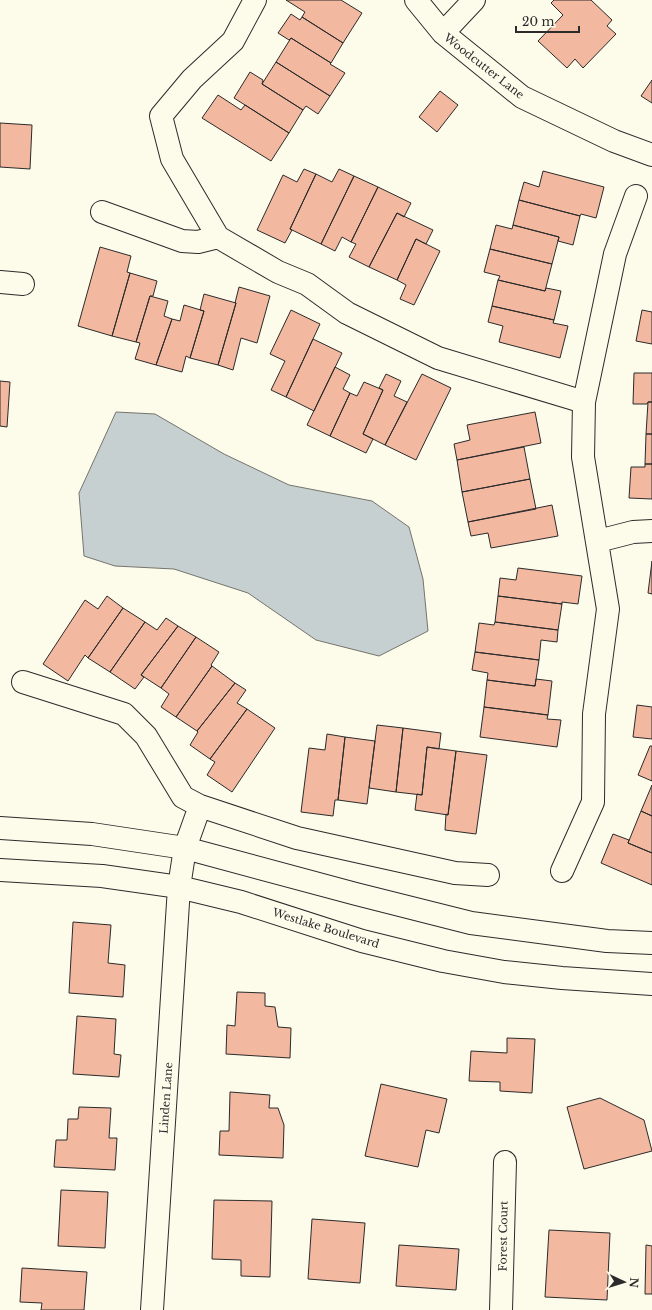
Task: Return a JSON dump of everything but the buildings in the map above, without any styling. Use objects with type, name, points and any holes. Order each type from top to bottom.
[{"type":"street","points":[[255,0],[232,41],[192,79],[160,116],[172,159],[218,237],[278,272],[307,284],[347,312],[438,358],[584,402]]},
{"type":"street","name":"Woodcutter Lane","points":[[416,0],[443,34],[522,97],[614,141],[652,155]]},
{"type":"street","points":[[443,34],[474,0]]},
{"type":"street","points":[[562,871],[593,802],[594,714],[608,609],[583,457],[584,402],[615,254],[636,196]]},
{"type":"street","points":[[102,212],[182,242],[198,242],[218,237]]},
{"type":"street","points":[[0,282],[23,284]]},
{"type":"street","points":[[598,542],[633,532],[652,530]]},
{"type":"street","points":[[23,682],[124,714],[146,736],[184,797],[200,806],[297,838],[455,873],[488,875]]},
{"type":"street","name":"Linden Lane","points":[[152,1310],[179,887],[185,848],[200,806]]},
{"type":"street","points":[[0,828],[92,834],[185,848],[364,896],[471,922],[607,941],[652,943]]},
{"type":"street","name":"Westlake Boulevard","points":[[0,870],[102,876],[179,887],[241,902],[362,941],[443,961],[511,972],[562,978],[652,984]]},
{"type":"street","name":"Forest Court","points":[[501,1310],[505,1162]]},
{"type":"shaded area","points":[[116,412],[155,414],[224,454],[289,485],[372,501],[409,527],[423,579],[428,631],[379,656],[316,640],[248,593],[174,569],[115,566],[84,556],[79,493]]}]
